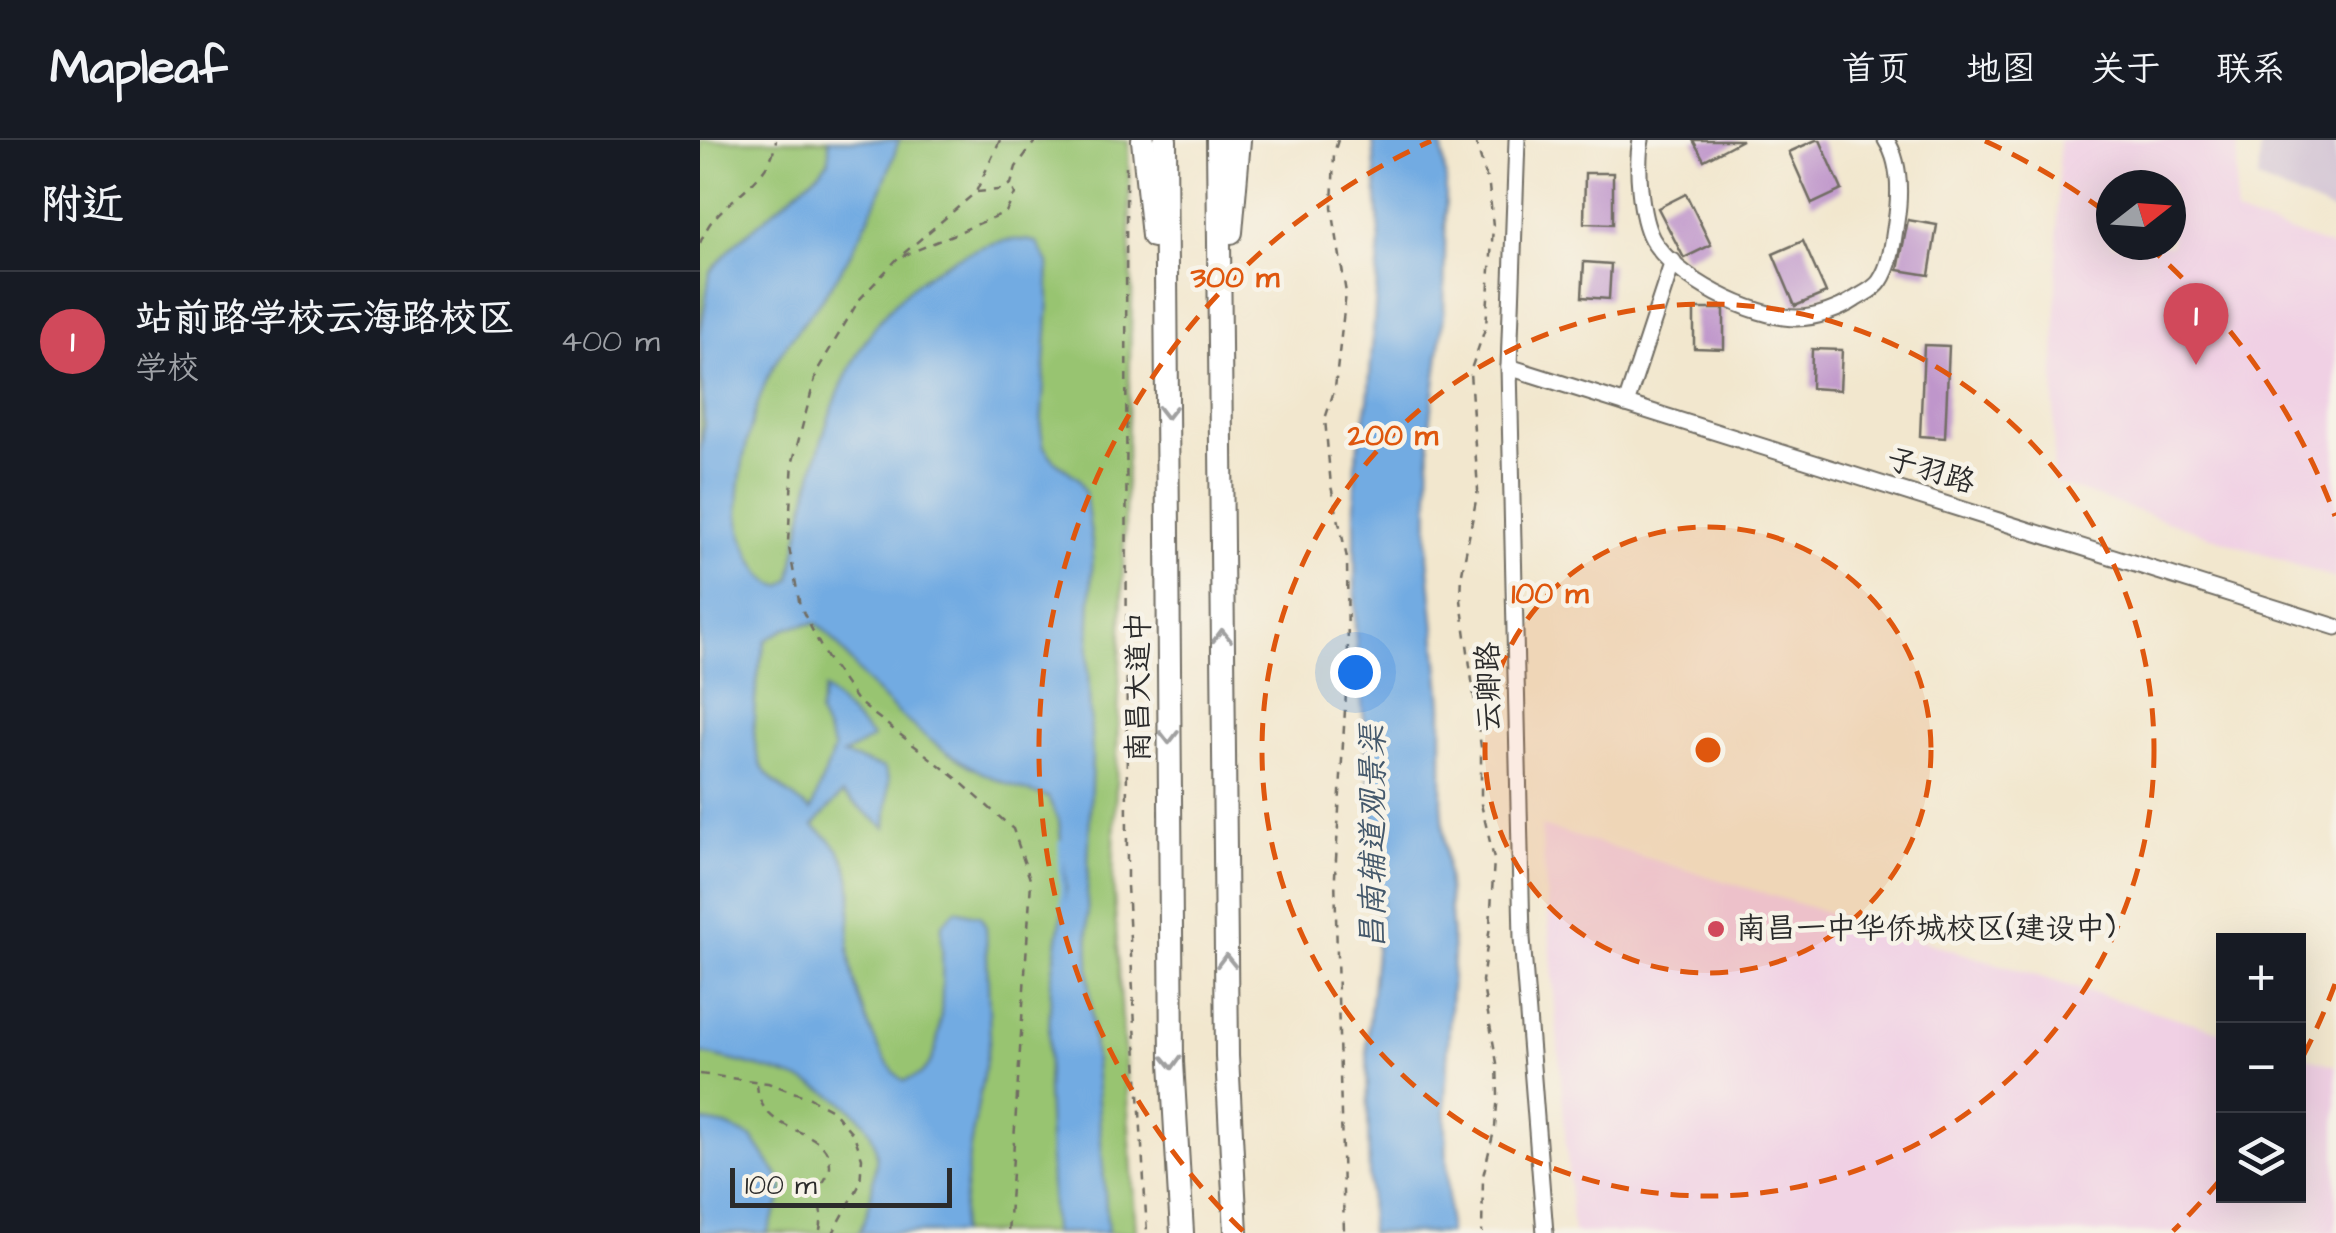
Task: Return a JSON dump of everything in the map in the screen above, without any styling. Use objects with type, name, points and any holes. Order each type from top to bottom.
[{"type":"highway","points":[[1143,140],[1167,367]]},
{"type":"highway","name":"南昌大道中","points":[[1165,140],[1172,1062],[1182,1233]]},
{"type":"highway","points":[[1218,140],[1227,1056],[1236,1233]]},
{"type":"highway","points":[[1218,380],[1239,140]]},
{"type":"street","name":"云卿路","points":[[1517,140],[1509,367],[1522,938],[1545,1233]]},
{"type":"street","points":[[1641,140],[1641,198],[1652,238],[1674,262],[1705,286],[1742,306],[1797,318],[1841,308],[1879,284],[1891,255],[1900,200],[1893,151],[1886,140]]},
{"type":"street","points":[[1626,404],[1674,262]]},
{"type":"street","name":"子羽路","points":[[1509,367],[2336,627]]},
{"type":"path","points":[[700,243],[710,223],[760,175],[776,148],[776,140]]},
{"type":"path","points":[[1000,140],[976,192],[897,258],[859,300],[818,371],[793,461],[788,542],[800,606],[826,657],[857,701],[956,778],[1013,829],[1024,856],[1031,882],[1008,1233]]},
{"type":"path","points":[[897,258],[1006,212],[1015,194],[1010,184],[1016,166],[1036,140]]},
{"type":"path","points":[[1338,140],[1332,208],[1346,293],[1335,388],[1325,419],[1331,486],[1347,558],[1348,660],[1335,876],[1344,1233]]},
{"type":"path","points":[[1475,140],[1489,186],[1493,227],[1486,326],[1470,372],[1478,490],[1462,573],[1461,600],[1481,748],[1481,804],[1494,859],[1482,981],[1498,1064],[1498,1095],[1483,1176],[1482,1233]]},
{"type":"path","points":[[1126,158],[1127,886],[1148,1233]]},
{"type":"path","points":[[976,192],[998,190],[1010,184]]},
{"type":"path","points":[[700,1074],[768,1083],[832,1110],[854,1135],[862,1158],[860,1184],[833,1233]]},
{"type":"path","points":[[757,1082],[762,1108],[769,1118],[801,1131],[825,1152],[830,1166],[818,1197],[822,1210],[819,1233]]},
{"type":"shaded area","points":[[2059,140],[2238,140],[2235,214],[2336,248],[2336,579],[2053,482]]},
{"type":"shaded area","points":[[2261,140],[2336,140],[2336,213],[2258,180]]},
{"type":"shaded area","name":"南昌一中华侨城校区(建设中)","points":[[1541,826],[2216,1030],[2216,1203],[2306,1203],[2306,1057],[2336,1066],[2336,1233],[1573,1233]]},
{"type":"green space","points":[[700,140],[1128,140],[1132,295],[1113,880],[1136,1233],[700,1233]]},
{"type":"water","points":[[829,140],[899,140],[868,220],[829,289],[778,358],[749,433],[741,475],[741,529],[759,571],[776,585],[782,586],[791,579],[809,488],[837,396],[857,354],[883,316],[916,283],[956,258],[995,242],[1036,242],[1048,263],[1041,430],[1044,447],[1079,479],[1085,492],[1093,549],[1087,896],[1090,997],[1108,1233],[1053,1233],[1047,1089],[1051,982],[1066,888],[1059,821],[1048,797],[996,779],[926,737],[885,701],[816,623],[789,627],[766,640],[756,687],[754,725],[758,758],[768,776],[811,811],[834,749],[819,714],[825,689],[873,738],[843,755],[884,768],[889,780],[886,828],[842,794],[813,826],[841,853],[847,866],[854,979],[875,1039],[904,1081],[925,1070],[937,1041],[942,1001],[942,924],[956,910],[980,916],[986,927],[990,1038],[970,1148],[960,1233],[859,1233],[870,1201],[876,1154],[868,1127],[852,1109],[804,1082],[700,1053],[700,454],[704,424],[700,337],[710,272],[736,243],[820,171],[829,160]]},
{"type":"water","points":[[1373,140],[1441,140],[1446,181],[1444,314],[1430,424],[1428,556],[1442,704],[1442,803],[1453,954],[1445,1099],[1449,1233],[1370,1233],[1367,1043],[1381,901],[1355,629],[1355,464],[1368,401],[1380,242]]},
{"type":"water","points":[[700,1121],[726,1126],[753,1138],[782,1182],[782,1196],[767,1233],[700,1233]]},
{"type":"building","points":[[1693,140],[1742,140],[1704,160]]},
{"type":"building","points":[[1820,140],[1842,190],[1812,204],[1789,152]]},
{"type":"building","points":[[1585,173],[1613,173],[1613,224],[1584,223]]},
{"type":"building","points":[[1686,194],[1711,245],[1684,258],[1658,208]]},
{"type":"building","points":[[1908,220],[1937,225],[1929,275],[1898,270]]},
{"type":"building","points":[[1803,241],[1826,293],[1795,306],[1773,254]]},
{"type":"building","points":[[1584,262],[1611,264],[1609,299],[1582,297]]},
{"type":"building","points":[[1694,309],[1724,309],[1724,349],[1694,348]]},
{"type":"building","points":[[1924,345],[1949,346],[1945,438],[1920,436]]},
{"type":"building","points":[[1812,349],[1842,350],[1840,390],[1811,388]]},
{"type":"waterway","points":[[1061,842],[1063,911]]},
{"type":"place","name":"站前路学校云海路校区","points":[[2196,365]]},
{"type":"place","name":"南昌一中华侨城校区(建设中)","points":[[1716,929]]},
{"type":"water label","name":"昌南辅道观景渠","points":[[1373,837]]}]
